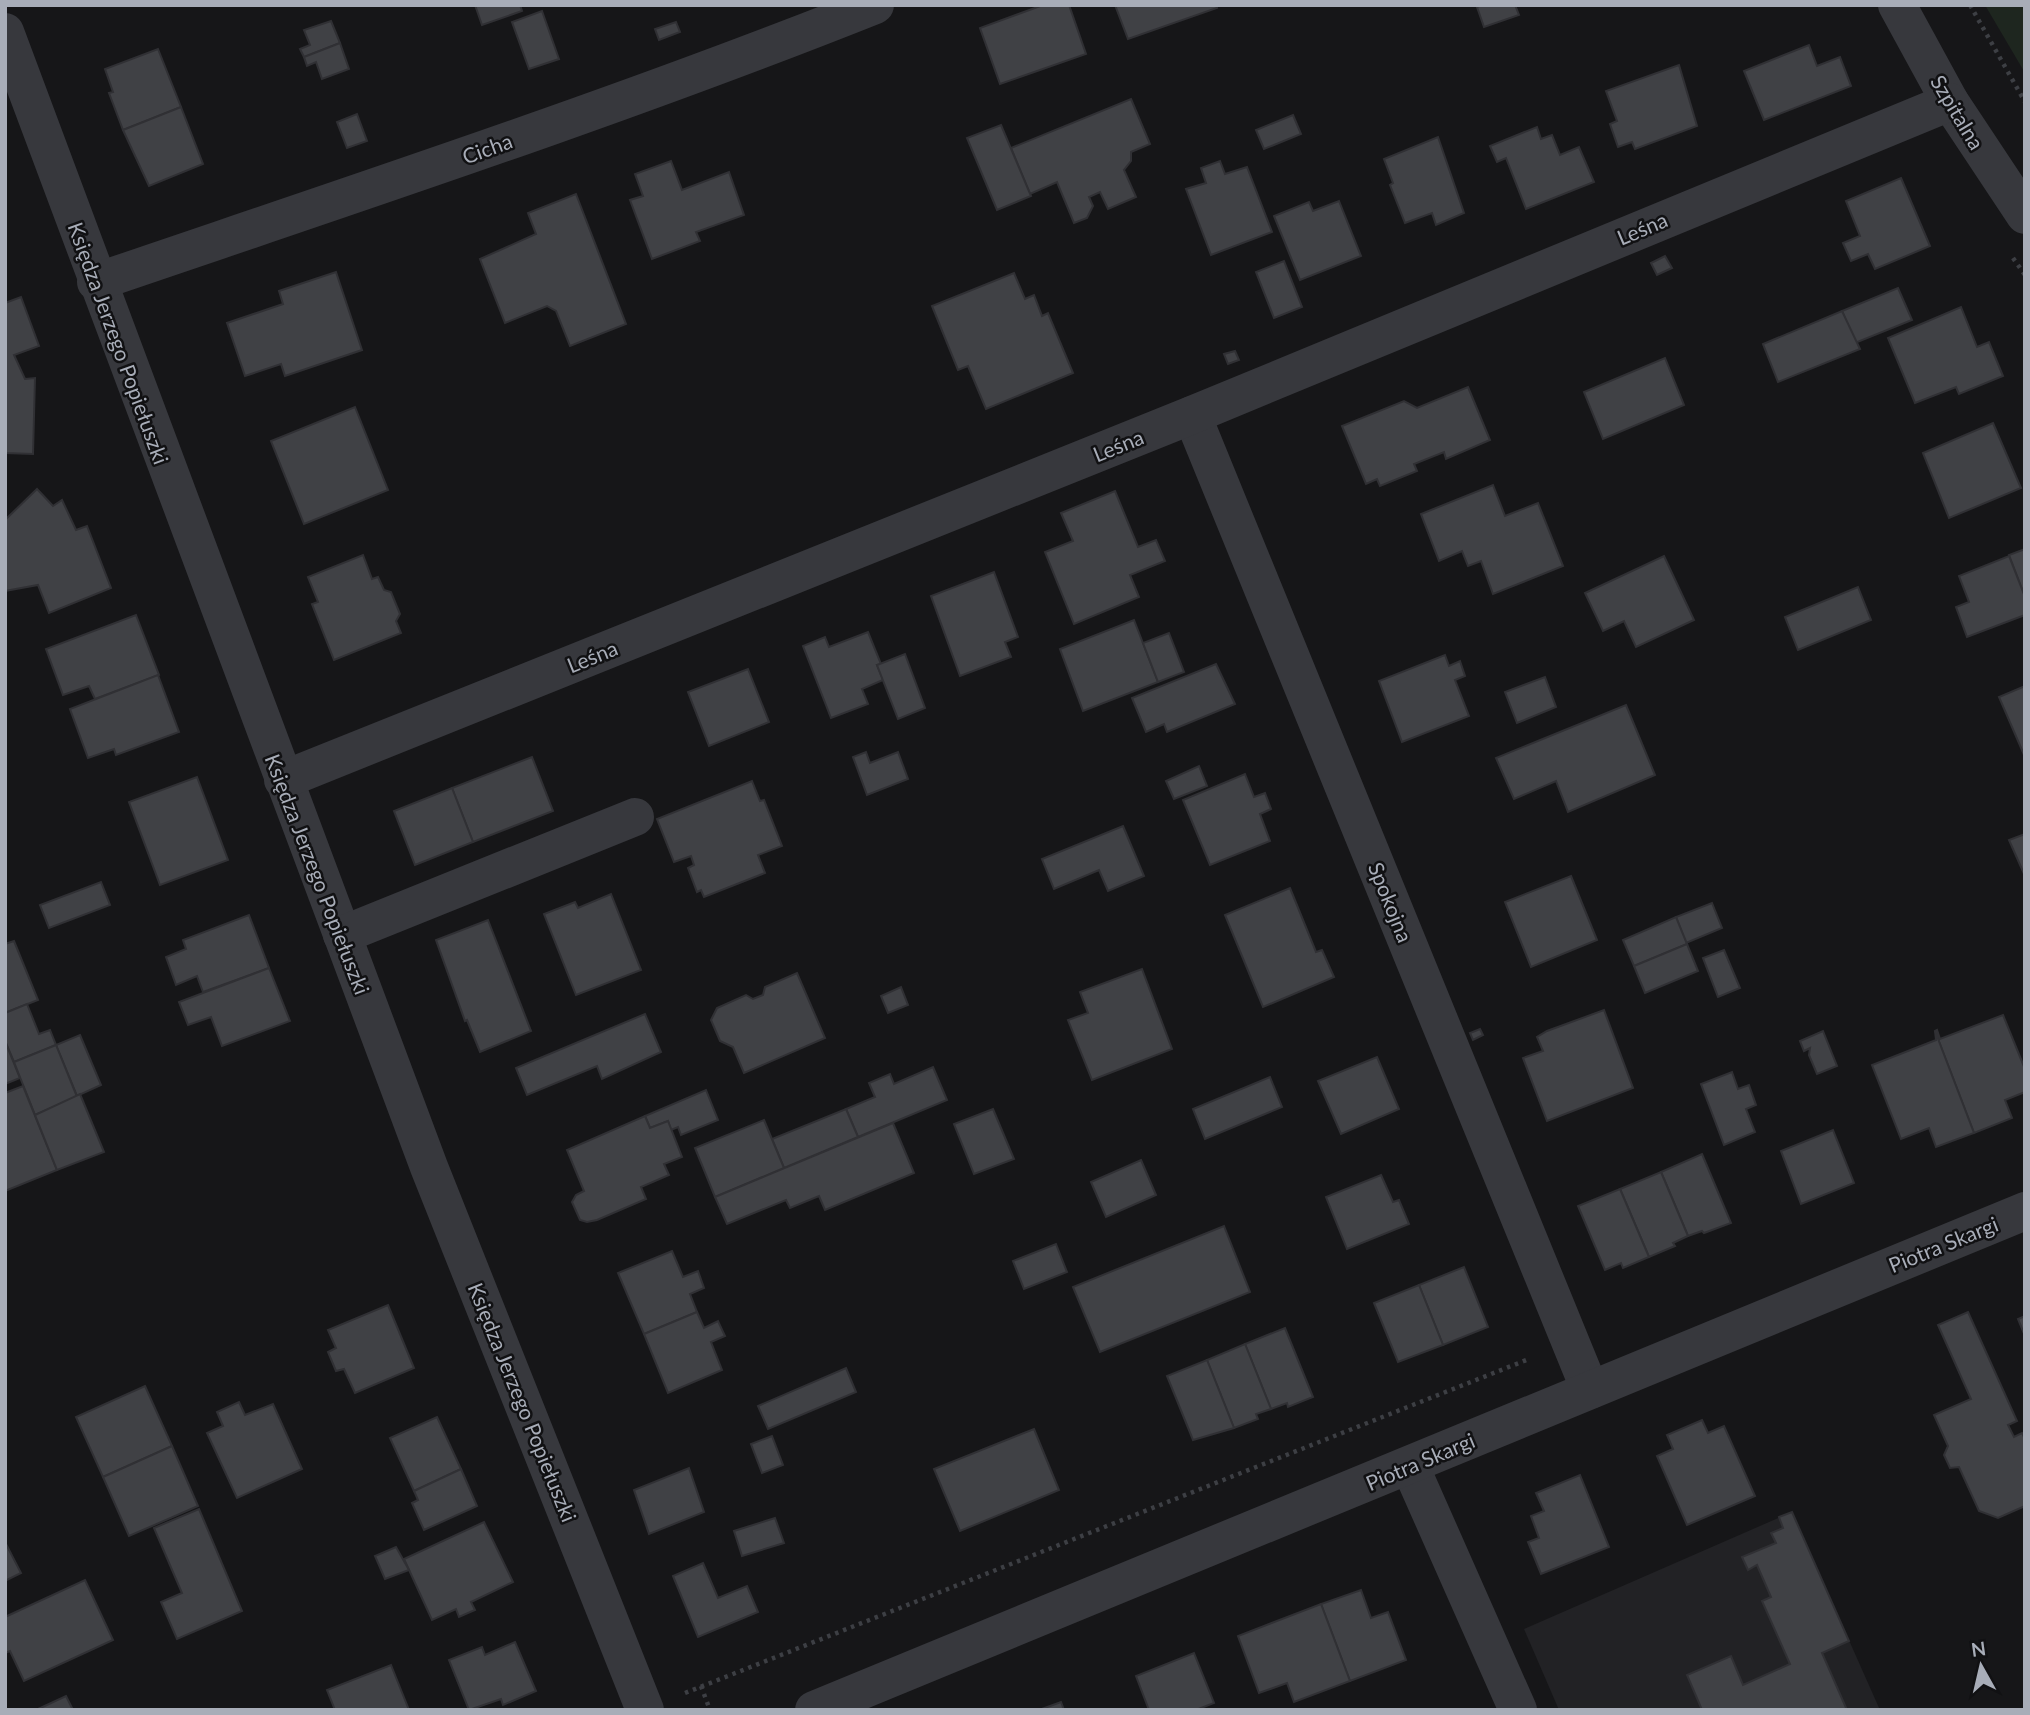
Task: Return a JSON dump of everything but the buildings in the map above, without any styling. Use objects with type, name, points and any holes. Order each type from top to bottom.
[{"type":"street","name":"Cicha","points":[[96,282],[463,157],[756,52],[875,5]]},
{"type":"street","name":"Szpitalna","points":[[1897,5],[1950,102],[2025,215]]},
{"type":"street","name":"Księdza Jerzego Popiełuszki","points":[[5,32],[96,282],[429,1167],[645,1710]]},
{"type":"street","name":"Leśna","points":[[283,780],[1192,415],[1950,102]]},
{"type":"street","name":"Spokojna","points":[[1192,415],[1590,1390]]},
{"type":"street","points":[[342,935],[635,817]]},
{"type":"street","name":"Piotra Skargi","points":[[814,1710],[2025,1210]]},
{"type":"street","points":[[1410,1466],[1518,1710]]},
{"type":"path","points":[[1969,5],[2025,102]]},
{"type":"path","points":[[645,1710],[1526,1358],[1541,1364],[1574,1350]]},
{"type":"path","points":[[701,1686],[710,1710]]},
{"type":"shaded area","points":[[1985,5],[2025,5],[2025,73]]},
{"type":"shaded area","points":[[1792,1512],[1880,1710],[1559,1710],[1524,1629]]}]
